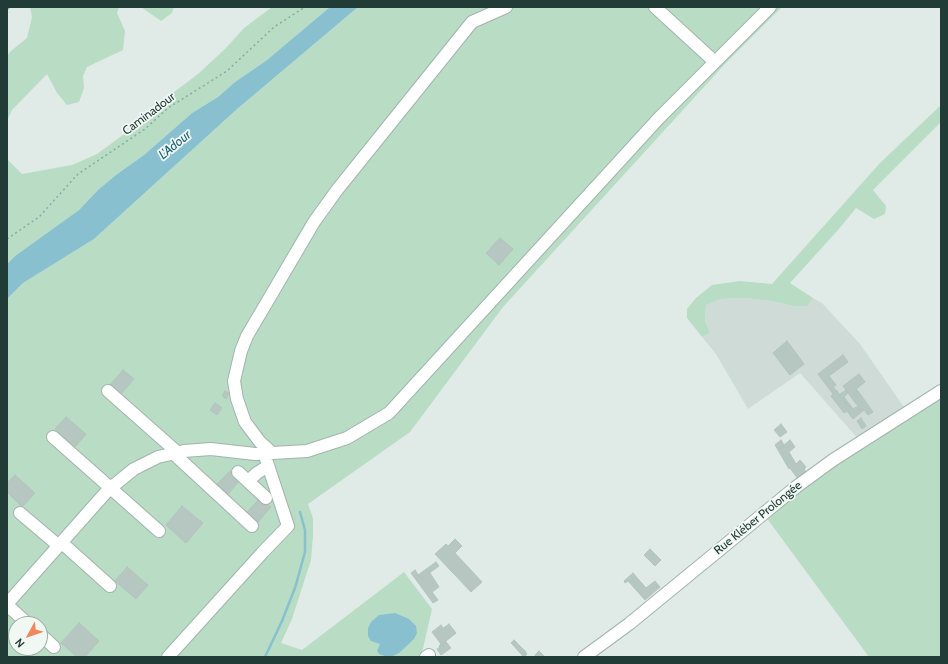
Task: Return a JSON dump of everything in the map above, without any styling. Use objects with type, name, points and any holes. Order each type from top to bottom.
[{"type":"street","points":[[168,657],[288,526],[268,466],[268,453],[245,422],[237,399],[234,381],[241,351],[247,336],[314,222],[337,190],[472,22],[506,7]]},
{"type":"street","points":[[655,7],[715,62]]},
{"type":"street","points":[[20,616],[7,604],[111,488],[134,469],[158,456],[211,449],[255,454],[307,451],[347,438],[370,426],[389,413],[659,118],[770,7]]},
{"type":"street","points":[[108,391],[252,526]]},
{"type":"street","name":"Rue Kléber Prolongée","points":[[584,657],[629,624],[796,487],[833,460],[941,391]]},
{"type":"street","points":[[53,437],[159,531]]},
{"type":"street","points":[[248,481],[268,466]]},
{"type":"street","points":[[238,472],[266,498]]},
{"type":"street","points":[[20,512],[110,586]]},
{"type":"street","points":[[48,641],[54,647]]},
{"type":"path","points":[[7,14],[9,7]]},
{"type":"path","name":"Caminadour","points":[[7,239],[39,217],[78,174],[145,129],[168,108],[227,71],[274,27],[305,7]]},
{"type":"shaded area","points":[[744,298],[772,301],[793,306],[807,305],[813,298],[822,303],[860,344],[906,410],[860,441],[800,373],[748,409],[716,354],[702,337],[710,333],[705,320],[706,305],[721,299]]},
{"type":"green space","points":[[30,7],[119,7],[117,13],[125,31],[123,50],[87,67],[83,76],[84,88],[79,102],[67,105],[57,93],[47,74],[12,110],[7,120],[7,56],[27,38],[32,17]]},
{"type":"green space","points":[[141,7],[174,7],[172,13],[161,21]]},
{"type":"green space","points":[[272,7],[330,7],[267,60],[235,82],[218,97],[192,113],[144,155],[98,190],[79,210],[15,256],[7,264],[7,159],[22,174],[72,165],[97,154],[138,124],[161,102],[198,74],[225,49],[244,28]]},
{"type":"green space","points":[[358,7],[782,7],[725,64],[503,307],[410,432],[308,504],[313,518],[311,560],[292,619],[281,643],[302,650],[404,572],[432,609],[422,653],[418,657],[7,657],[7,299],[23,283],[94,239],[236,110]]},
{"type":"green space","points":[[941,105],[941,122],[873,190],[886,206],[885,214],[874,219],[856,208],[790,283],[813,298],[807,306],[793,306],[772,301],[744,298],[721,299],[706,305],[705,320],[710,333],[702,337],[687,318],[687,309],[696,298],[712,285],[740,281],[772,284],[880,163]]},
{"type":"green space","points":[[941,388],[941,657],[869,657],[760,509]]},
{"type":"water","name":"L'Adour","points":[[330,7],[358,7],[236,110],[94,239],[23,283],[7,299],[7,264],[15,256],[79,210],[98,190],[144,155],[192,113],[218,97],[235,82],[267,60]]},
{"type":"water","points":[[395,613],[409,619],[416,626],[417,633],[414,639],[399,653],[391,657],[379,654],[377,651],[380,644],[371,641],[368,636],[368,628],[371,622],[379,615]]},
{"type":"building","points":[[500,238],[513,249],[499,265],[486,253]]},
{"type":"building","points":[[787,341],[804,364],[790,375],[773,353]]},
{"type":"building","points":[[843,355],[848,362],[829,376],[836,385],[833,387],[837,391],[833,394],[818,374]]},
{"type":"building","points":[[123,370],[134,379],[121,394],[110,385]]},
{"type":"building","points":[[859,374],[865,382],[856,389],[858,391],[851,397],[843,386]]},
{"type":"building","points":[[846,390],[848,393],[844,397],[853,409],[858,406],[851,397],[858,391],[873,412],[868,415],[864,410],[853,419],[847,411],[850,409],[839,395]]},
{"type":"building","points":[[225,391],[229,393],[226,399],[222,396]]},
{"type":"building","points":[[837,391],[850,409],[844,413],[831,396]]},
{"type":"building","points":[[215,403],[222,408],[217,415],[210,410]]},
{"type":"building","points":[[66,417],[86,434],[75,447],[55,429]]},
{"type":"building","points":[[861,418],[866,426],[862,429],[857,421]]},
{"type":"building","points":[[781,424],[787,432],[780,437],[774,430]]},
{"type":"building","points":[[781,440],[784,445],[778,450],[775,445]]},
{"type":"building","points":[[790,440],[795,447],[789,452],[796,464],[800,460],[806,467],[804,469],[807,473],[798,479],[790,468],[789,469],[778,450]]},
{"type":"building","points":[[230,471],[240,480],[228,494],[217,484]]},
{"type":"building","points":[[15,475],[35,493],[22,507],[7,492],[7,483]]},
{"type":"building","points":[[260,498],[271,507],[258,522],[247,512]]},
{"type":"building","points":[[182,506],[203,523],[186,543],[166,525]]},
{"type":"building","points":[[455,539],[462,546],[455,553],[482,582],[471,592],[435,554],[446,544],[448,546]]},
{"type":"building","points":[[650,549],[661,560],[655,566],[644,555]]},
{"type":"building","points":[[436,562],[439,566],[421,579],[418,575]]},
{"type":"building","points":[[127,567],[148,585],[136,599],[115,581]]},
{"type":"building","points":[[415,570],[421,579],[430,573],[439,587],[432,592],[438,600],[433,603],[411,573]]},
{"type":"building","points":[[633,573],[646,588],[655,581],[660,587],[645,600],[628,581],[625,583],[624,581]]},
{"type":"building","points":[[79,623],[99,641],[85,657],[77,657],[61,643]]},
{"type":"building","points":[[449,624],[456,633],[446,641],[438,632]]},
{"type":"building","points":[[441,625],[443,628],[438,632],[446,642],[440,647],[439,646],[441,644],[432,632]]},
{"type":"building","points":[[514,640],[516,642],[513,645],[511,643]]},
{"type":"building","points":[[446,642],[451,648],[441,655],[437,649]]},
{"type":"building","points":[[516,642],[525,651],[521,654],[513,645]]},
{"type":"building","points":[[525,651],[527,654],[524,657],[521,654]]},
{"type":"building","points":[[539,651],[545,657],[536,657],[535,655]]},
{"type":"waterway","points":[[265,657],[282,621],[295,588],[305,552],[305,530],[300,512]]}]
